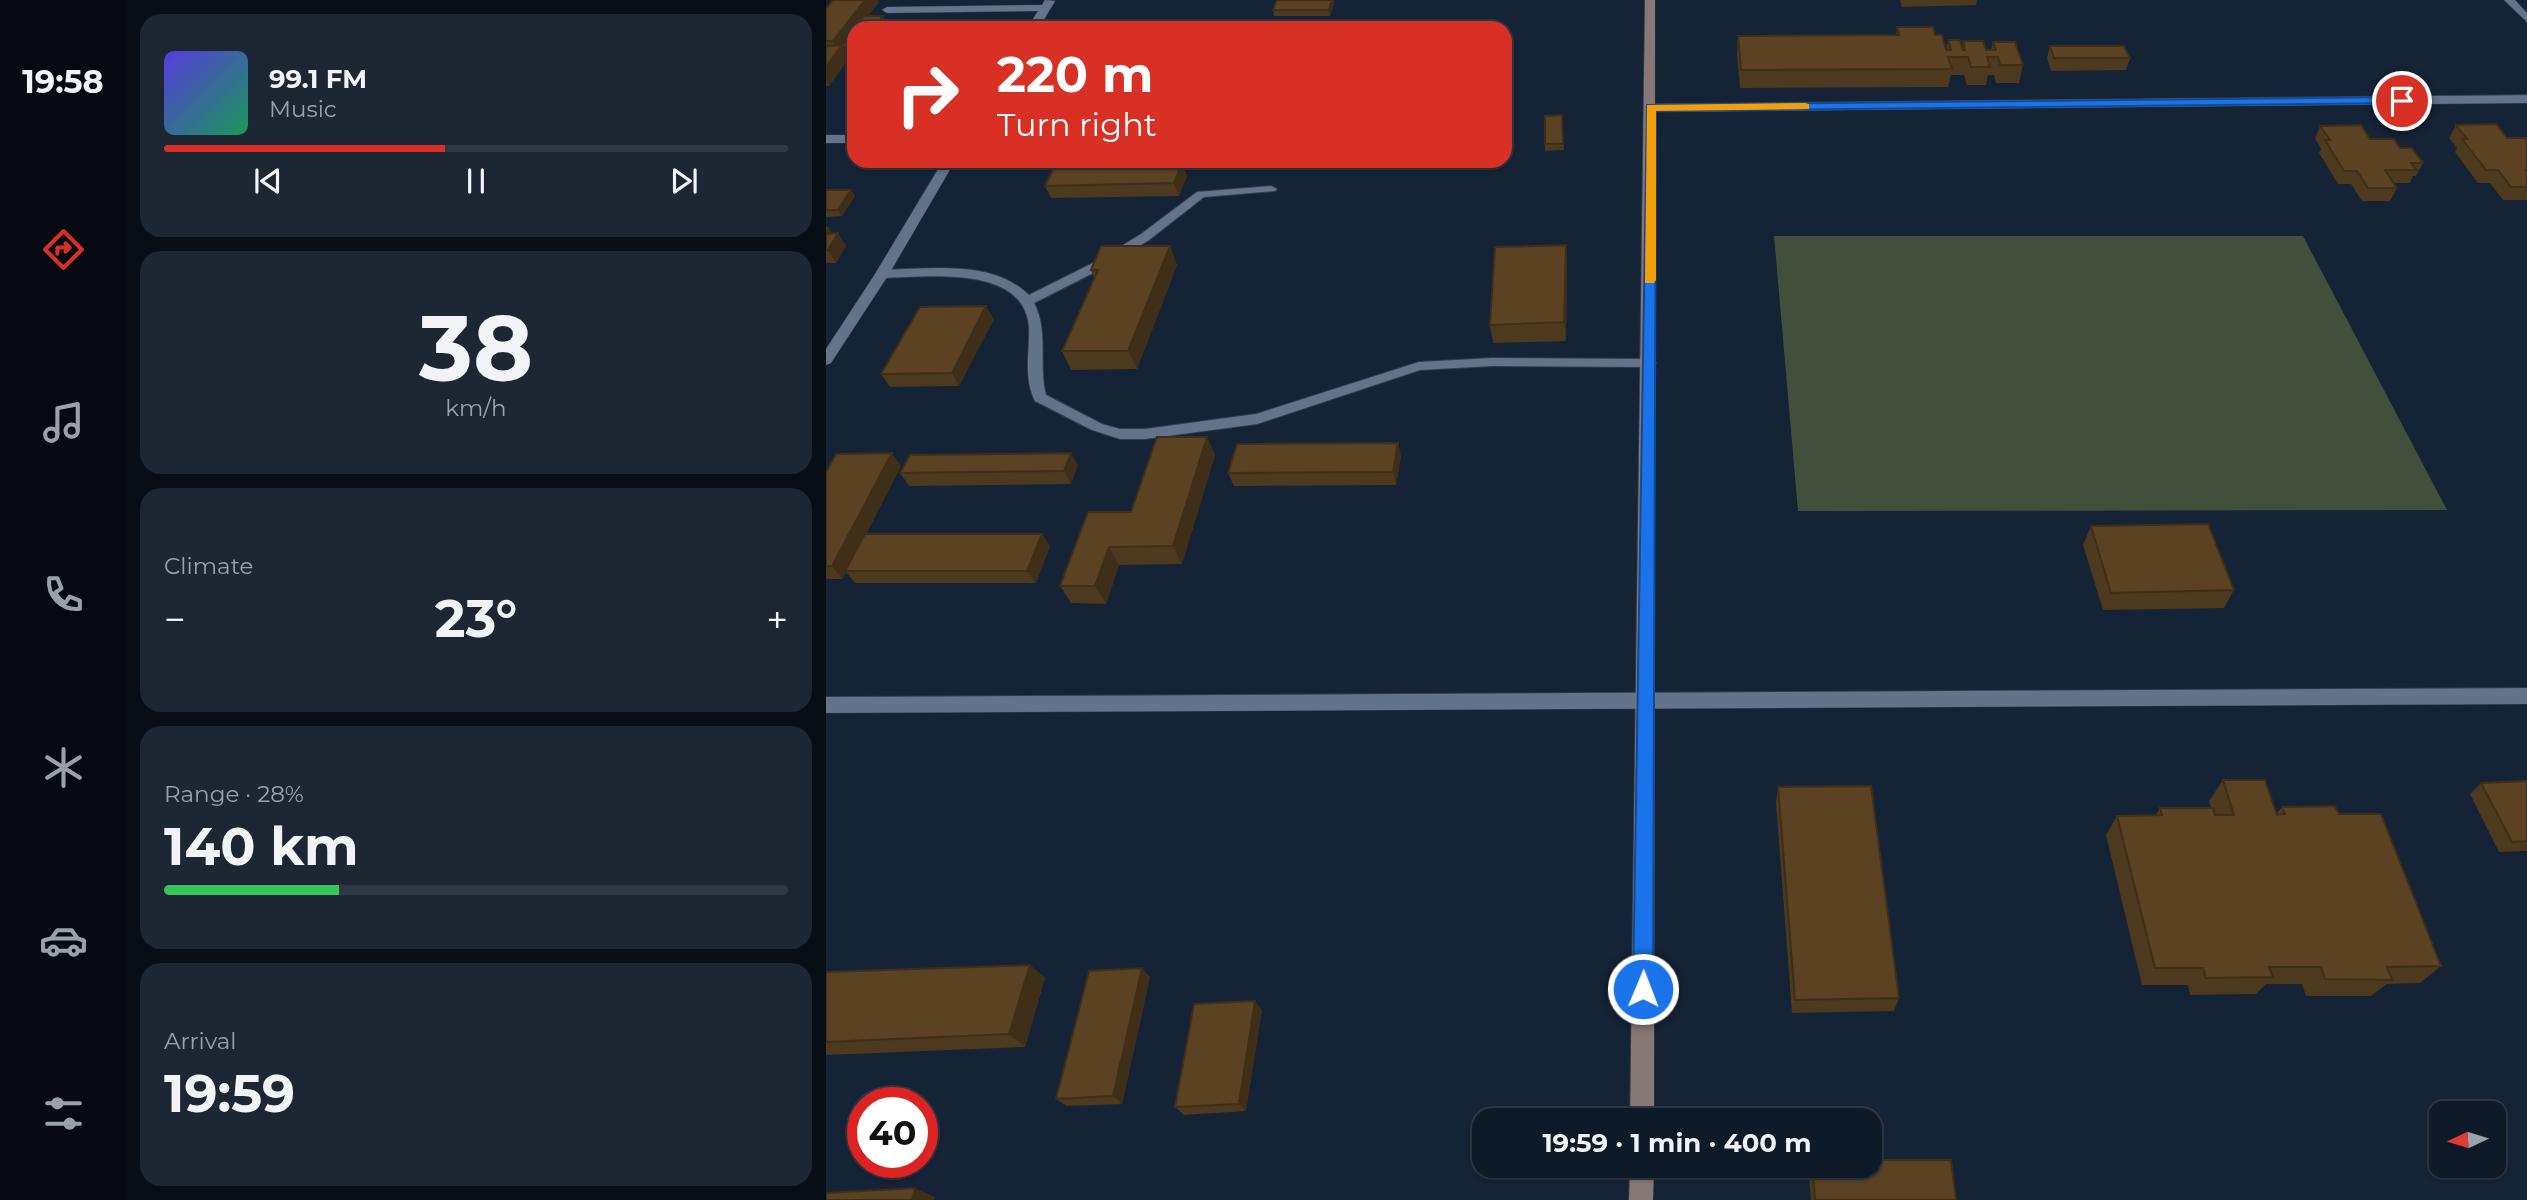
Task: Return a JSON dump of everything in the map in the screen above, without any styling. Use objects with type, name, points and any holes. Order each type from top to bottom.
[{"type":"street","points":[[1642,1108],[1650,0]]},
{"type":"street","points":[[2509,0],[2527,19]]},
{"type":"street","points":[[887,10],[1048,4]]},
{"type":"street","points":[[1037,21],[1048,4]]},
{"type":"street","points":[[1651,108],[2527,99]]},
{"type":"street","points":[[826,139],[847,139]]},
{"type":"street","points":[[826,360],[882,274],[945,168]]},
{"type":"street","points":[[826,705],[2527,696]]},
{"type":"street","points":[[1641,1200],[1642,1178]]},
{"type":"lane","points":[[1026,302],[1103,263],[1145,237],[1201,194],[1271,189]]},
{"type":"lane","points":[[882,274],[970,274],[1007,285],[1032,311],[1035,324],[1034,376],[1040,398],[1097,428],[1120,434],[1204,428],[1256,419],[1419,366],[1492,362],[1649,363]]},
{"type":"green space","points":[[1774,236],[2303,236],[2447,510],[1798,511]]},
{"type":"building","points":[[833,0],[865,0],[833,41],[826,41],[826,9]]},
{"type":"building","points":[[1277,0],[1332,0],[1329,10],[1273,10]]},
{"type":"building","points":[[864,16],[883,16],[879,21],[860,21]]},
{"type":"building","points":[[1897,27],[1933,27],[1935,35],[1942,35],[1946,50],[1951,50],[1948,40],[1960,40],[1963,50],[1963,41],[1983,41],[1986,50],[1996,50],[1993,42],[2015,42],[2023,65],[2000,65],[1998,57],[1987,57],[1990,67],[1971,67],[1968,57],[1948,57],[1952,69],[1741,70],[1738,36],[1899,35]]},
{"type":"building","points":[[842,45],[826,67],[826,46]]},
{"type":"building","points":[[2050,46],[2124,46],[2130,58],[2054,58]]},
{"type":"building","points":[[1562,115],[1563,144],[1545,144],[1545,116]]},
{"type":"building","points":[[2496,124],[2507,138],[2527,138],[2527,187],[2511,187],[2498,170],[2486,170],[2462,139],[2467,139],[2456,125]]},
{"type":"building","points":[[2361,125],[2370,139],[2394,139],[2400,148],[2412,148],[2423,163],[2411,163],[2417,170],[2385,170],[2397,188],[2368,188],[2357,171],[2344,171],[2325,140],[2330,140],[2320,126]]},
{"type":"building","points":[[1054,168],[1180,168],[1174,183],[1045,186]]},
{"type":"building","points":[[826,190],[851,190],[838,210],[826,210]]},
{"type":"building","points":[[838,233],[828,250],[826,250],[826,234]]},
{"type":"building","points":[[1566,245],[1564,322],[1490,325],[1495,247]]},
{"type":"building","points":[[1101,246],[1170,246],[1128,351],[1062,351],[1098,270],[1091,270]]},
{"type":"building","points":[[986,306],[952,373],[881,374],[920,307]]},
{"type":"building","points":[[1157,437],[1207,437],[1173,546],[1109,547],[1095,586],[1060,586],[1088,512],[1131,512]]},
{"type":"building","points":[[1398,443],[1393,472],[1228,473],[1237,444]]},
{"type":"building","points":[[892,453],[832,566],[826,566],[826,472],[836,454]]},
{"type":"building","points":[[1071,453],[1064,471],[900,473],[910,455]]},
{"type":"building","points":[[2208,524],[2234,590],[2111,593],[2091,526]]},
{"type":"building","points":[[865,534],[1042,534],[1027,571],[845,571]]},
{"type":"building","points":[[2223,780],[2265,780],[2277,815],[2285,814],[2282,807],[2335,806],[2339,814],[2381,814],[2441,966],[2387,967],[2392,980],[2325,979],[2321,967],[2269,967],[2273,977],[2206,978],[2203,968],[2155,968],[2117,816],[2162,815],[2160,808],[2213,808],[2215,815],[2234,815]]},
{"type":"building","points":[[2527,781],[2527,841],[2512,842],[2481,783]]},
{"type":"building","points":[[1871,786],[1899,998],[1795,1000],[1778,787]]},
{"type":"building","points":[[1030,965],[1009,1034],[826,1042],[826,972]]},
{"type":"building","points":[[1142,968],[1113,1096],[1056,1099],[1089,971]]},
{"type":"building","points":[[1255,1001],[1239,1104],[1175,1107],[1194,1004]]},
{"type":"building","points":[[1882,1160],[1951,1160],[1956,1200],[1815,1200],[1813,1178],[1882,1178]]},
{"type":"building","points":[[915,1188],[912,1200],[826,1200],[826,1193]]},
{"type":"slow traffic","points":[[1650,280],[1651,108],[1805,106]]},
{"type":"route","points":[[1643,989],[1651,108],[2402,101]]}]
